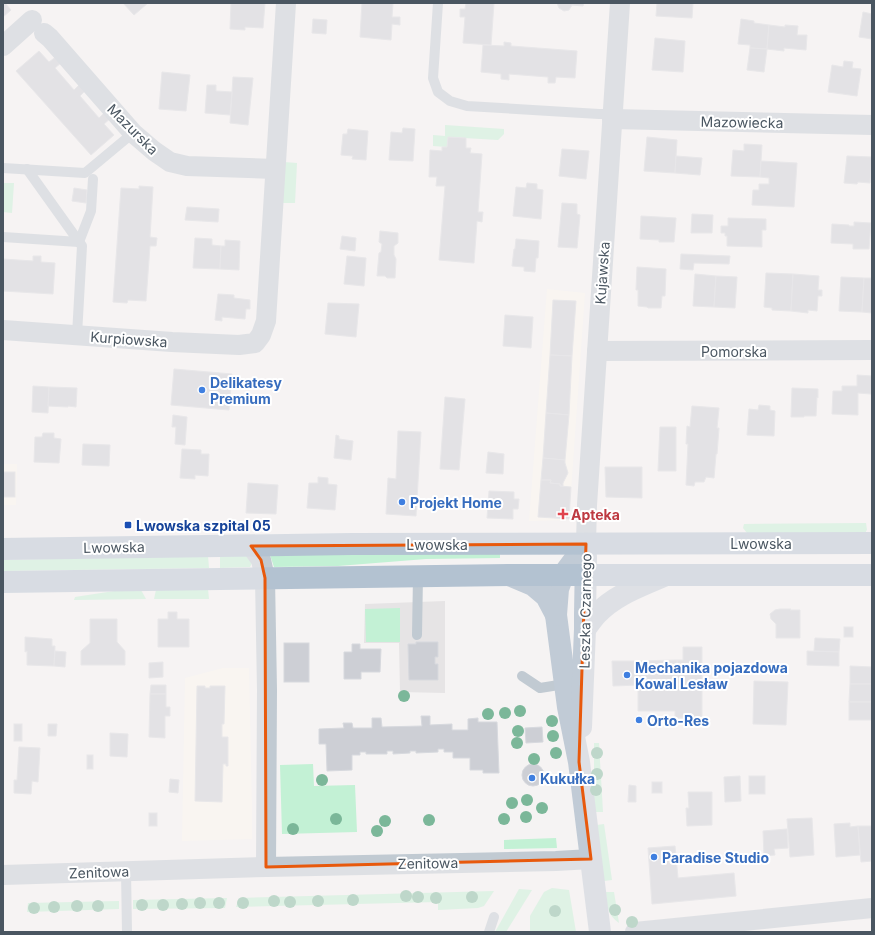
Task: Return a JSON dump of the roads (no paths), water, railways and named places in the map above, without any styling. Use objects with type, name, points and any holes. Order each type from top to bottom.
[{"type":"main road","name":"Lwowska","points":[[3,549],[508,543],[872,543]]},
{"type":"main road","points":[[3,582],[510,575],[872,575]]},
{"type":"street","points":[[275,169],[286,3]]},
{"type":"street","name":"Kujawska","points":[[586,544],[587,505],[620,3]]},
{"type":"street","name":"Mazurska","points":[[3,46],[38,26],[133,133],[154,152],[170,162],[187,166],[275,169]]},
{"type":"street","name":"Mazowiecka","points":[[612,116],[872,125]]},
{"type":"street","name":"Kurpiowska","points":[[3,330],[164,342],[239,345],[255,343],[261,335],[266,321],[275,169]]},
{"type":"street","name":"Pomorska","points":[[597,351],[872,350]]},
{"type":"street","name":"Leszka Czarnego","points":[[586,544],[564,575],[558,590],[556,615],[568,707],[579,762],[600,932]]},
{"type":"street","name":"Leszka Czarnego","points":[[579,762],[585,629],[586,544]]},
{"type":"street","points":[[251,546],[261,560],[265,578],[267,690],[266,867]]},
{"type":"street","points":[[510,575],[533,585],[546,596],[556,615]]},
{"type":"street","points":[[585,629],[597,614],[611,602],[623,594],[666,575]]},
{"type":"street","name":"Zenitowa","points":[[3,874],[591,859]]},
{"type":"street","points":[[635,932],[872,908]]},
{"type":"lane","points":[[438,3],[433,78],[438,92],[450,101],[467,106],[612,116]]},
{"type":"lane","points":[[3,168],[85,173],[133,133]]},
{"type":"lane","points":[[27,169],[82,246],[77,335]]},
{"type":"lane","points":[[79,242],[91,211],[93,179]]},
{"type":"lane","points":[[3,237],[79,242]]},
{"type":"lane","points":[[417,635],[418,576]]},
{"type":"lane","points":[[522,676],[540,688],[565,684]]},
{"type":"lane","points":[[126,871],[127,932]]},
{"type":"lane","points":[[489,932],[494,917]]},
{"type":"place","name":"Delikatesy Premium","points":[[202,390]]},
{"type":"place","name":"Projekt Home","points":[[402,502]]},
{"type":"place","name":"Apteka","points":[[563,514]]},
{"type":"place","name":"Lwowska szpital 05","points":[[128,525]]},
{"type":"place","name":"Mechanika pojazdowa Kowal Lesław","points":[[627,675]]},
{"type":"place","name":"Orto-Res","points":[[639,720]]},
{"type":"place","name":"Kukułka","points":[[532,778]]},
{"type":"place","name":"Paradise Studio","points":[[654,857]]}]
